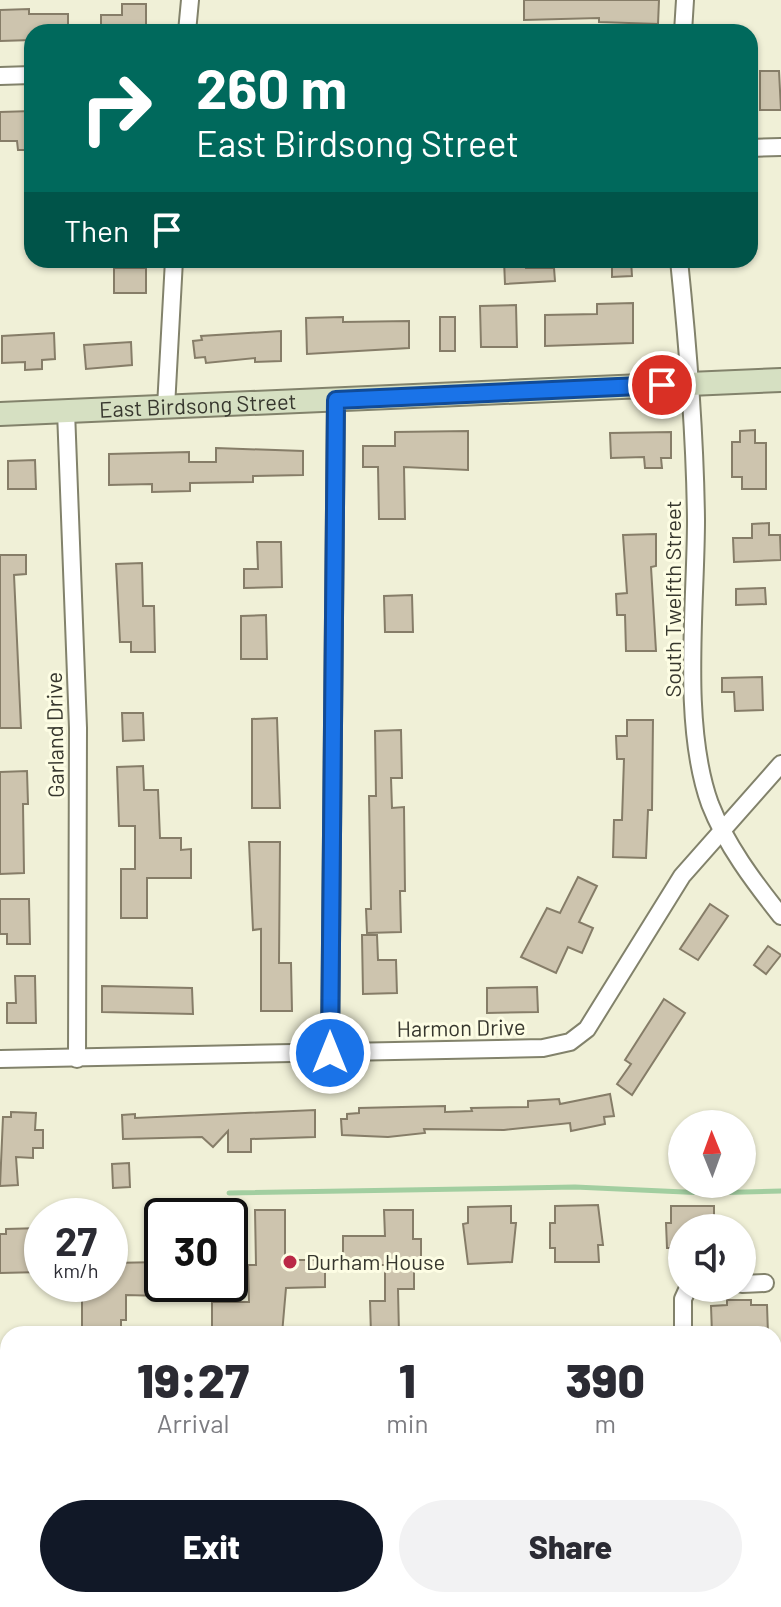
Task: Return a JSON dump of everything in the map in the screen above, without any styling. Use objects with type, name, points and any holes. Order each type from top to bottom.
[{"type":"street","points":[[188,24],[190,0]]},
{"type":"street","points":[[684,24],[685,0]]},
{"type":"street","points":[[0,76],[24,75]]},
{"type":"street","points":[[758,148],[781,147]]},
{"type":"street","points":[[166,407],[174,268]]},
{"type":"street","name":"South Twelfth Street","points":[[680,268],[691,383],[696,518],[695,718],[702,772],[722,829],[755,884],[781,916]]},
{"type":"street","name":"East Birdsong Street","points":[[0,414],[781,380]]},
{"type":"street","points":[[330,1053],[336,400]]},
{"type":"street","name":"Garland Drive","points":[[66,411],[78,728],[77,1059]]},
{"type":"street","name":"Harmon Drive","points":[[0,1059],[543,1048],[579,1037],[594,1021],[675,886],[781,764]]},
{"type":"street","points":[[756,1283],[765,1283]]},
{"type":"street","points":[[683,1302],[683,1326]]},
{"type":"building","points":[[524,0],[659,0],[658,24],[599,22],[599,18],[524,20]]},
{"type":"building","points":[[122,4],[146,4],[146,24],[101,24],[101,15],[122,15]]},
{"type":"building","points":[[29,9],[29,14],[68,14],[68,24],[24,24],[24,40],[0,41],[0,10]]},
{"type":"building","points":[[760,71],[779,71],[781,110],[760,110]]},
{"type":"building","points":[[24,111],[24,150],[18,150],[17,141],[0,141],[0,112]]},
{"type":"building","points":[[114,268],[146,268],[146,293],[114,293]]},
{"type":"building","points":[[504,268],[554,268],[555,281],[505,284]]},
{"type":"building","points":[[612,268],[632,268],[632,276],[612,277]]},
{"type":"building","points":[[633,303],[633,343],[545,346],[545,315],[597,314],[597,304]]},
{"type":"building","points":[[516,305],[517,347],[481,347],[480,306]]},
{"type":"building","points":[[343,317],[343,322],[409,321],[409,348],[307,354],[306,318]]},
{"type":"building","points":[[440,317],[455,317],[455,351],[440,351]]},
{"type":"building","points":[[281,331],[281,361],[255,362],[255,358],[206,363],[205,357],[195,358],[193,341],[202,340],[201,336]]},
{"type":"building","points":[[54,333],[55,359],[42,360],[42,369],[25,370],[25,362],[2,363],[2,336]]},
{"type":"building","points":[[131,342],[132,365],[86,369],[84,345]]},
{"type":"building","points":[[755,430],[755,443],[766,443],[766,489],[742,489],[742,477],[732,477],[732,442],[740,442],[740,431]]},
{"type":"building","points":[[468,431],[468,470],[404,467],[405,519],[379,519],[378,467],[363,467],[363,446],[395,446],[395,432]]},
{"type":"building","points":[[671,432],[671,458],[661,458],[662,468],[645,468],[644,457],[611,458],[610,433]]},
{"type":"building","points":[[216,448],[303,451],[303,475],[253,476],[253,482],[190,483],[190,491],[152,492],[152,484],[109,485],[109,454],[189,452],[189,462],[216,462]]},
{"type":"building","points":[[35,460],[36,489],[8,489],[8,461]]},
{"type":"building","points":[[769,523],[769,535],[780,535],[781,560],[734,562],[733,538],[752,538],[752,524]]},
{"type":"building","points":[[656,534],[656,566],[651,567],[656,651],[626,651],[625,615],[617,615],[616,594],[627,593],[623,535]]},
{"type":"building","points":[[257,542],[281,542],[282,587],[244,588],[244,569],[258,569]]},
{"type":"building","points":[[0,555],[26,555],[26,574],[14,575],[21,728],[0,728]]},
{"type":"building","points":[[142,563],[143,606],[154,606],[155,652],[131,652],[131,642],[120,642],[116,564]]},
{"type":"building","points":[[765,588],[766,604],[736,605],[736,589]]},
{"type":"building","points":[[412,595],[413,632],[385,632],[384,596]]},
{"type":"building","points":[[266,615],[267,659],[241,659],[241,616]]},
{"type":"building","points":[[762,677],[763,710],[735,711],[734,692],[722,692],[722,678]]},
{"type":"building","points":[[122,713],[143,713],[144,740],[123,741]]},
{"type":"building","points":[[277,718],[280,808],[252,808],[252,719]]},
{"type":"building","points":[[627,720],[653,720],[652,810],[648,810],[646,858],[613,857],[614,820],[622,820],[624,759],[617,759],[616,736],[627,736]]},
{"type":"building","points":[[401,730],[402,778],[391,778],[392,808],[404,807],[405,891],[400,891],[401,932],[367,933],[366,909],[371,909],[369,796],[376,796],[375,731]]},
{"type":"building","points":[[143,766],[144,790],[158,790],[160,838],[181,838],[181,850],[191,849],[191,878],[147,878],[147,918],[121,918],[121,869],[135,869],[135,826],[119,826],[117,767]]},
{"type":"building","points":[[27,771],[28,804],[23,804],[24,873],[0,874],[0,772]]},
{"type":"building","points":[[249,842],[280,842],[279,963],[291,963],[292,1011],[261,1011],[261,929],[253,930]]},
{"type":"building","points":[[578,877],[597,886],[579,922],[593,928],[582,953],[568,947],[556,973],[521,957],[547,908],[560,913]]},
{"type":"building","points":[[0,899],[29,899],[30,944],[7,944],[7,934],[0,934]]},
{"type":"building","points":[[710,904],[728,916],[698,960],[680,949]]},
{"type":"building","points":[[362,935],[377,935],[378,960],[396,960],[397,993],[363,994]]},
{"type":"building","points":[[768,946],[781,955],[766,974],[754,965]]},
{"type":"building","points":[[15,976],[35,976],[36,1023],[7,1023],[7,1003],[16,1003]]},
{"type":"building","points":[[102,986],[192,988],[193,1014],[102,1012]]},
{"type":"building","points":[[537,987],[538,1012],[487,1013],[487,988]]},
{"type":"building","points":[[664,999],[685,1013],[632,1095],[617,1084],[631,1064],[625,1060]]},
{"type":"building","points":[[610,1094],[614,1116],[604,1117],[605,1124],[571,1131],[570,1123],[504,1130],[424,1129],[425,1133],[388,1137],[342,1135],[341,1119],[347,1119],[347,1114],[359,1113],[359,1108],[445,1106],[445,1112],[472,1111],[471,1108],[528,1107],[528,1101],[559,1099],[560,1104]]},
{"type":"building","points":[[315,1110],[315,1137],[251,1139],[251,1152],[228,1152],[228,1131],[213,1147],[202,1137],[123,1139],[122,1115],[135,1114],[135,1118]]},
{"type":"building","points":[[11,1112],[36,1113],[35,1130],[43,1130],[43,1148],[33,1148],[33,1158],[16,1157],[18,1185],[0,1186],[3,1117],[11,1117]]},
{"type":"building","points":[[129,1163],[130,1187],[113,1188],[112,1164]]},
{"type":"building","points":[[598,1205],[603,1245],[598,1245],[599,1262],[555,1262],[555,1248],[550,1248],[550,1223],[555,1223],[555,1206]]},
{"type":"building","points":[[511,1206],[511,1223],[516,1223],[512,1262],[468,1264],[463,1224],[468,1223],[468,1207]]},
{"type":"building","points":[[671,1206],[714,1206],[714,1214],[671,1214]]},
{"type":"building","name":"Durham House","points":[[255,1210],[285,1210],[285,1260],[325,1260],[325,1287],[286,1288],[283,1326],[212,1326],[212,1302],[249,1302],[248,1265],[256,1265]]},
{"type":"building","points":[[384,1210],[413,1210],[413,1239],[421,1239],[421,1260],[414,1261],[414,1289],[398,1289],[399,1326],[371,1326],[370,1301],[385,1301],[385,1265],[343,1265],[343,1236],[385,1236]]},
{"type":"building","points":[[24,1228],[24,1272],[0,1273],[0,1234],[6,1234],[6,1229]]},
{"type":"building","points":[[144,1262],[144,1296],[128,1295],[128,1263]]},
{"type":"building","points":[[82,1302],[126,1302],[126,1320],[121,1320],[121,1326],[82,1326]]},
{"type":"building","points":[[727,1302],[767,1305],[768,1326],[712,1326],[711,1306],[727,1305]]},
{"type":"waterway","points":[[229,1193],[575,1187],[706,1193],[781,1191]]},
{"type":"place","name":"Durham House","points":[[290,1262]]},
{"type":"route","points":[[330,1053],[336,400],[662,385]]}]
